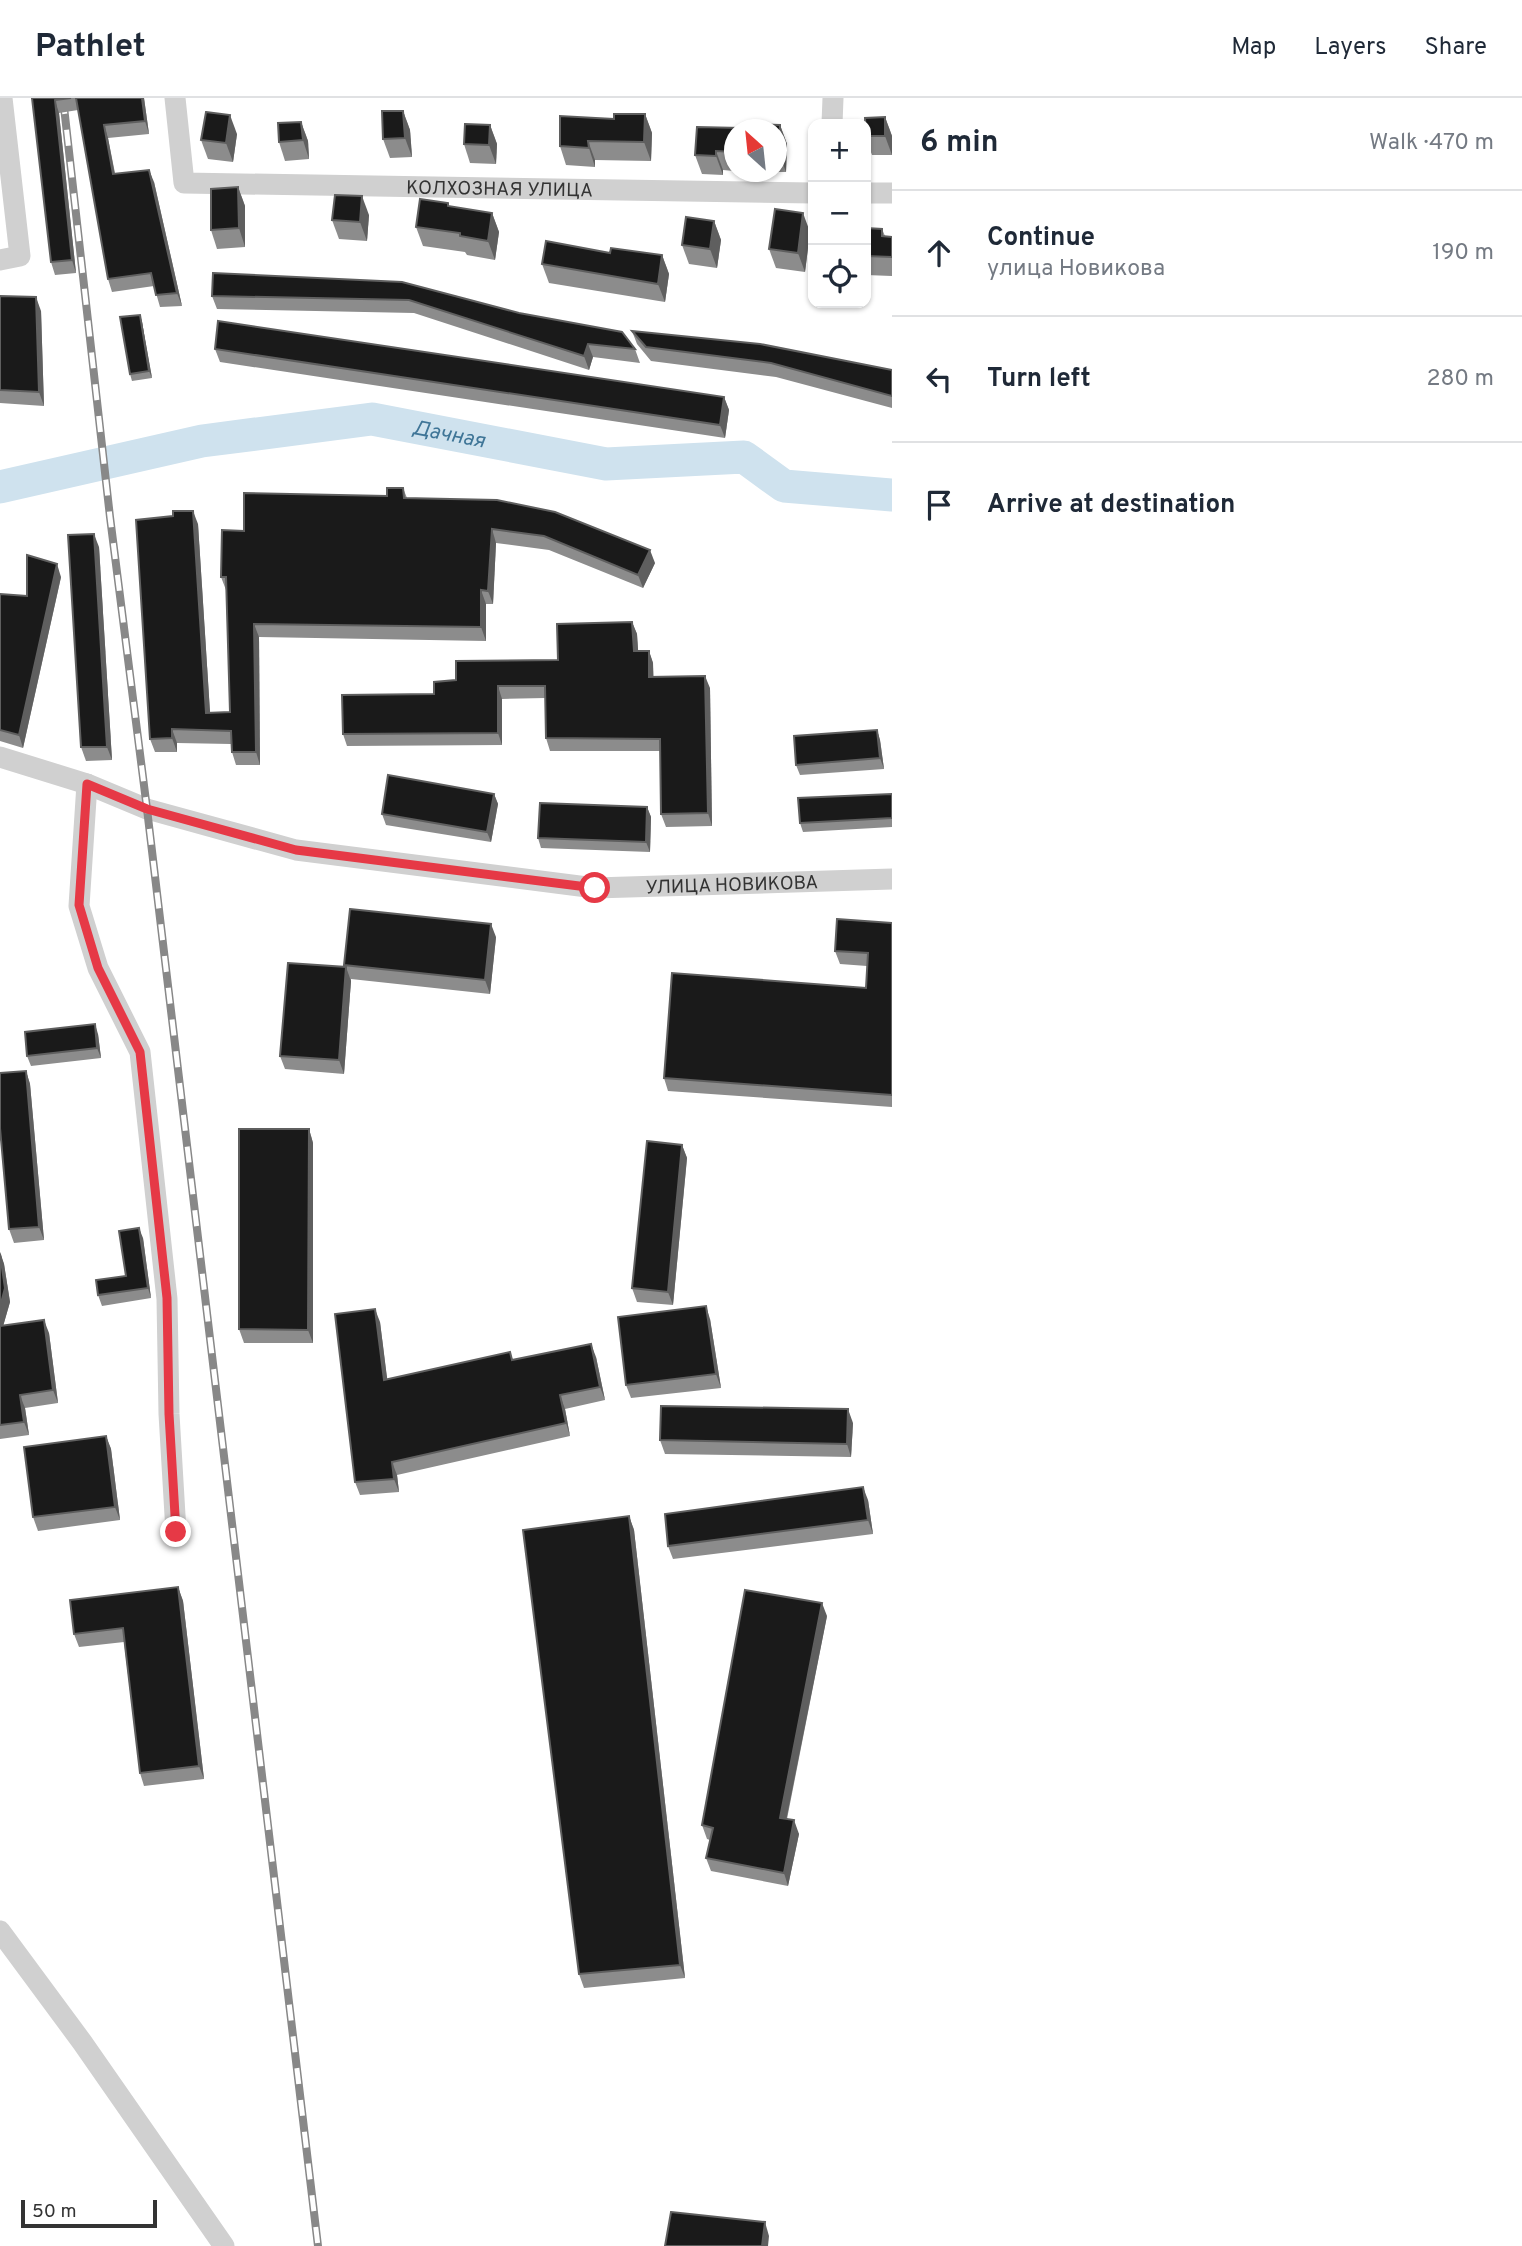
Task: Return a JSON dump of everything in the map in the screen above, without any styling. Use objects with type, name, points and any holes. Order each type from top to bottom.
[{"type":"street","points":[[0,260],[20,256],[2,98]]},
{"type":"street","name":"КОЛХОЗНАЯ УЛИЦА","points":[[175,98],[184,183],[808,193]]},
{"type":"street","points":[[832,119],[833,98]]},
{"type":"street","points":[[871,193],[892,192]]},
{"type":"street","name":"УЛИЦА НОВИКОВА","points":[[0,757],[87,784],[147,809],[296,850],[595,888],[892,879]]},
{"type":"street","points":[[87,784],[79,905],[98,968],[140,1052],[167,1298],[169,1414],[176,1532]]},
{"type":"street","points":[[0,1931],[82,2042],[224,2246]]},
{"type":"building","points":[[32,98],[71,98],[55,100],[72,260],[51,262]]},
{"type":"building","points":[[76,98],[142,98],[145,121],[104,125],[113,174],[149,170],[177,293],[156,295],[151,273],[108,279]]},
{"type":"building","points":[[382,111],[403,111],[405,138],[383,139]]},
{"type":"building","points":[[206,112],[230,115],[226,143],[201,140]]},
{"type":"building","points":[[614,114],[645,114],[644,142],[588,141],[589,148],[560,146],[560,116],[614,119]]},
{"type":"building","points":[[885,117],[885,136],[871,136],[871,119],[865,118]]},
{"type":"building","points":[[301,122],[303,140],[279,142],[278,123]]},
{"type":"building","points":[[465,124],[490,125],[489,145],[464,144]]},
{"type":"building","points":[[697,127],[724,128],[724,151],[716,151],[716,156],[695,155]]},
{"type":"building","points":[[238,187],[239,228],[211,230],[211,189]]},
{"type":"building","points":[[335,195],[362,196],[360,222],[332,220]]},
{"type":"building","points":[[420,199],[492,213],[488,241],[460,236],[460,233],[416,227]]},
{"type":"building","points":[[775,209],[803,213],[798,253],[769,249]]},
{"type":"building","points":[[686,217],[714,221],[710,249],[682,245]]},
{"type":"building","points":[[871,228],[882,229],[882,236],[892,237],[892,257],[871,256]]},
{"type":"building","points":[[546,241],[610,253],[611,248],[662,255],[658,284],[542,264]]},
{"type":"building","points":[[213,273],[402,282],[519,313],[622,332],[635,349],[588,344],[584,356],[409,300],[212,296]]},
{"type":"building","points":[[0,296],[36,297],[39,392],[0,390]]},
{"type":"building","points":[[140,315],[149,371],[130,374],[120,317]]},
{"type":"building","points":[[218,321],[724,397],[720,425],[215,349]]},
{"type":"building","points":[[632,331],[760,344],[892,370],[892,396],[771,363],[646,347]]},
{"type":"building","points":[[387,488],[403,488],[404,498],[497,500],[555,512],[650,550],[638,575],[544,536],[492,529],[488,591],[481,590],[481,627],[254,624],[256,752],[232,752],[231,731],[172,729],[172,738],[150,739],[136,520],[173,516],[173,511],[193,511],[206,713],[230,712],[226,577],[221,577],[222,530],[244,531],[244,493],[387,496]]},
{"type":"building","points":[[94,534],[107,747],[81,747],[68,535]]},
{"type":"building","points":[[27,555],[57,564],[19,735],[0,730],[0,594],[27,596]]},
{"type":"building","points":[[632,622],[634,651],[649,651],[649,677],[705,676],[708,813],[661,814],[660,739],[546,738],[545,686],[498,686],[498,733],[343,734],[342,695],[434,694],[434,682],[456,680],[456,661],[558,660],[557,624]]},
{"type":"building","points":[[877,730],[880,758],[796,765],[794,736]]},
{"type":"building","points":[[388,775],[494,794],[487,832],[382,814]]},
{"type":"building","points":[[892,794],[892,818],[800,823],[798,798]]},
{"type":"building","points":[[540,803],[647,807],[646,842],[538,838]]},
{"type":"building","points":[[350,909],[491,924],[485,980],[344,965]]},
{"type":"building","points":[[837,919],[892,923],[892,1095],[664,1078],[672,973],[866,988],[868,953],[835,951]]},
{"type":"building","points":[[288,963],[346,967],[339,1060],[280,1056]]},
{"type":"building","points":[[95,1024],[97,1048],[27,1056],[25,1032]]},
{"type":"building","points":[[26,1071],[39,1227],[9,1229],[0,1128],[0,1073]]},
{"type":"building","points":[[239,1129],[309,1129],[308,1330],[239,1329]]},
{"type":"building","points":[[647,1141],[682,1145],[668,1292],[632,1288]]},
{"type":"building","points":[[139,1228],[148,1288],[98,1295],[96,1280],[126,1276],[119,1231]]},
{"type":"building","points":[[0,1254],[5,1288],[0,1307]]},
{"type":"building","points":[[706,1306],[716,1374],[626,1385],[618,1317]]},
{"type":"building","points":[[375,1309],[384,1380],[510,1352],[512,1360],[591,1344],[600,1387],[560,1395],[566,1423],[392,1462],[394,1479],[355,1482],[335,1314]]},
{"type":"building","points":[[44,1320],[53,1390],[20,1395],[24,1422],[0,1425],[0,1326]]},
{"type":"building","points":[[661,1406],[848,1409],[847,1444],[660,1440]]},
{"type":"building","points":[[106,1436],[115,1507],[33,1517],[24,1447]]},
{"type":"building","points":[[863,1487],[868,1520],[668,1546],[665,1514]]},
{"type":"building","points":[[629,1516],[680,1965],[579,1974],[523,1530]]},
{"type":"building","points":[[178,1587],[199,1766],[140,1773],[123,1628],[74,1634],[70,1600]]},
{"type":"building","points":[[745,1590],[822,1603],[780,1818],[794,1820],[784,1873],[706,1858],[713,1828],[702,1825]]},
{"type":"building","points":[[671,2212],[765,2222],[762,2246],[665,2246]]},
{"type":"waterway","name":"Дачная","points":[[0,487],[202,441],[372,419],[606,464],[744,457],[784,486],[892,495]]},
{"type":"railway","points":[[63,98],[110,517],[318,2246]]},
{"type":"route","points":[[176,1532],[169,1414],[167,1298],[140,1052],[98,968],[79,905],[87,784],[147,809],[296,850],[595,888]]}]
